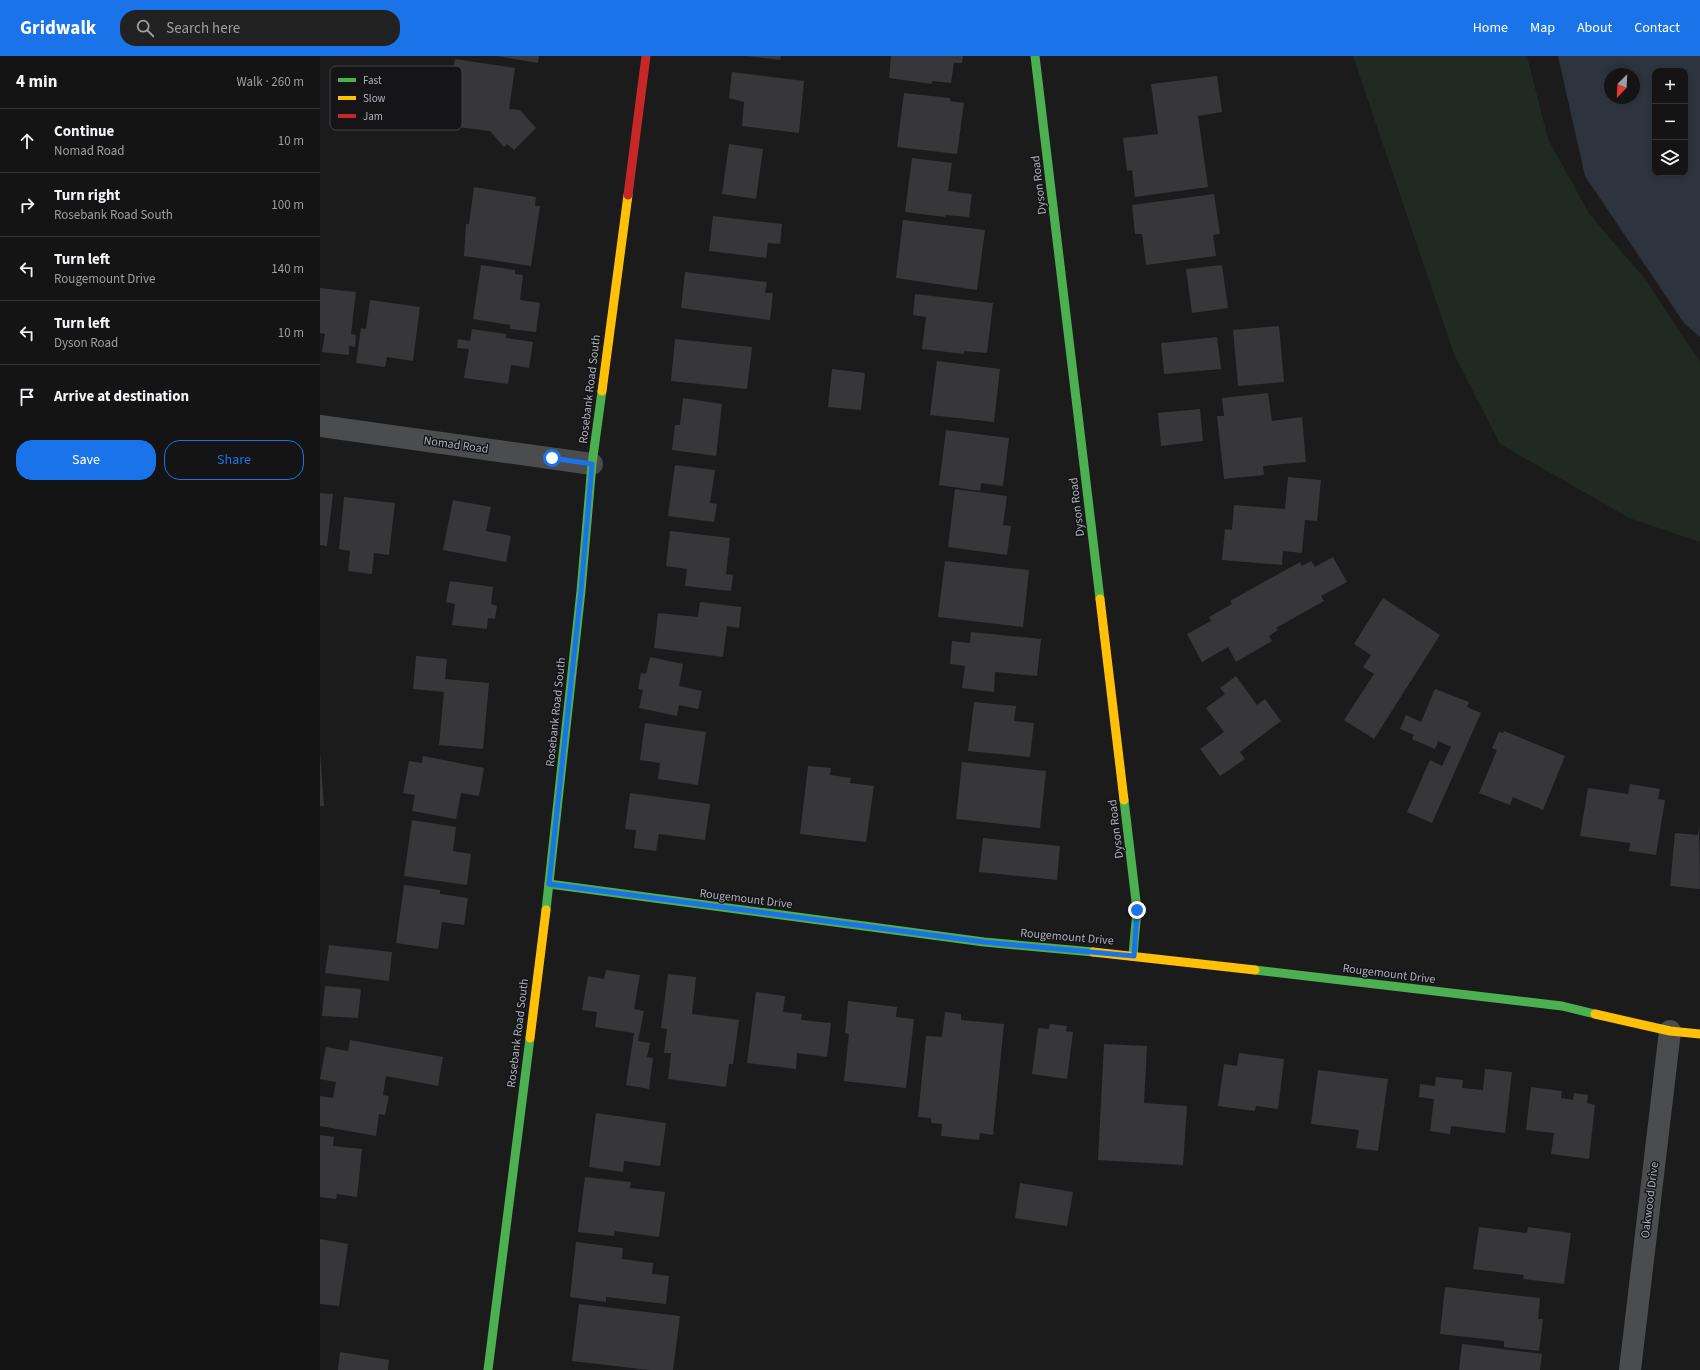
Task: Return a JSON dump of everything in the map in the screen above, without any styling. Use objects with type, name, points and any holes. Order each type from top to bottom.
[{"type":"street","name":"Rosebank Road South","points":[[488,1370],[549,884],[581,591],[592,464],[646,56]]},
{"type":"street","name":"Dyson Road","points":[[1035,56],[1137,910],[1134,956]]},
{"type":"street","name":"Nomad Road","points":[[320,426],[592,464]]},
{"type":"street","name":"Rougemount Drive","points":[[549,884],[984,942],[1134,956],[1562,1006],[1670,1031],[1700,1034]]},
{"type":"street","name":"Oakwood Drive","points":[[1630,1370],[1670,1031]]},
{"type":"shaded area","points":[[1353,56],[1527,56],[1548,139],[1590,215],[1646,280],[1700,362],[1700,542],[1629,518],[1500,444],[1454,354]]},
{"type":"shaded area","points":[[1558,56],[1700,56],[1700,337],[1684,323],[1585,176]]},
{"type":"building","points":[[497,56],[539,56],[538,63]]},
{"type":"building","points":[[747,56],[781,56],[780,60]]},
{"type":"building","points":[[891,56],[963,56],[962,63],[954,63],[951,83],[932,81],[932,84],[889,78]]},
{"type":"building","points":[[455,59],[515,68],[509,109],[520,110],[536,128],[514,150],[507,144],[504,147],[490,131],[462,128],[462,66],[454,66]]},
{"type":"building","points":[[732,72],[804,81],[799,133],[742,126],[744,102],[729,98]]},
{"type":"building","points":[[1217,76],[1222,112],[1198,116],[1208,187],[1135,197],[1132,170],[1127,171],[1123,138],[1158,134],[1151,84]]},
{"type":"building","points":[[904,93],[950,98],[950,101],[964,103],[957,154],[897,147]]},
{"type":"building","points":[[729,144],[763,149],[756,199],[722,194]]},
{"type":"building","points":[[912,158],[952,163],[948,191],[972,194],[969,217],[945,215],[945,217],[905,212]]},
{"type":"building","points":[[474,187],[536,197],[535,206],[540,206],[531,266],[464,256],[466,224],[469,224]]},
{"type":"building","points":[[1214,194],[1220,234],[1213,235],[1216,256],[1146,265],[1142,234],[1135,234],[1132,205]]},
{"type":"building","points":[[713,216],[782,224],[780,244],[768,243],[766,258],[709,251]]},
{"type":"building","points":[[903,220],[985,230],[977,290],[896,278]]},
{"type":"building","points":[[481,265],[515,270],[515,274],[523,275],[520,300],[540,303],[536,332],[510,329],[510,325],[473,319]]},
{"type":"building","points":[[1222,265],[1228,308],[1192,313],[1186,269]]},
{"type":"building","points":[[685,272],[767,282],[765,293],[773,293],[770,320],[681,308]]},
{"type":"building","points":[[320,288],[356,292],[351,334],[356,335],[355,347],[349,346],[349,355],[322,352],[325,334],[320,333]]},
{"type":"building","points":[[915,294],[993,303],[987,353],[964,351],[964,354],[922,349],[926,317],[913,315]]},
{"type":"building","points":[[370,300],[420,307],[413,361],[387,357],[385,367],[356,363],[361,328],[366,329]]},
{"type":"building","points":[[1279,326],[1284,382],[1238,386],[1233,330]]},
{"type":"building","points":[[472,329],[506,334],[506,338],[533,342],[529,368],[511,365],[508,384],[464,378],[469,349],[457,348],[458,339],[470,341]]},
{"type":"building","points":[[1217,337],[1221,369],[1164,374],[1161,343]]},
{"type":"building","points":[[675,339],[752,347],[747,389],[671,381]]},
{"type":"building","points":[[937,361],[1000,369],[994,422],[930,415]]},
{"type":"building","points":[[832,369],[865,373],[861,410],[828,407]]},
{"type":"building","points":[[1268,393],[1272,421],[1302,417],[1306,462],[1263,466],[1264,475],[1224,479],[1217,416],[1224,416],[1222,398]]},
{"type":"building","points":[[683,398],[722,404],[716,456],[672,450],[675,425],[680,425]]},
{"type":"building","points":[[1200,409],[1203,441],[1161,446],[1158,413]]},
{"type":"building","points":[[946,430],[1009,438],[1003,486],[981,483],[980,491],[939,485]]},
{"type":"building","points":[[675,465],[715,470],[710,503],[717,504],[714,522],[668,516]]},
{"type":"building","points":[[1288,477],[1321,480],[1317,521],[1305,520],[1302,553],[1283,551],[1282,565],[1222,560],[1225,529],[1232,530],[1234,505],[1285,509]]},
{"type":"building","points":[[955,489],[1007,496],[1003,525],[1011,526],[1007,555],[948,547]]},
{"type":"building","points":[[320,493],[333,494],[327,546],[320,545]]},
{"type":"building","points":[[344,497],[395,503],[389,555],[374,553],[372,574],[348,571],[350,551],[339,549]]},
{"type":"building","points":[[453,500],[491,507],[486,531],[511,536],[506,562],[443,550]]},
{"type":"building","points":[[670,531],[730,538],[726,574],[733,575],[731,591],[685,586],[687,569],[666,566]]},
{"type":"building","points":[[1333,557],[1347,582],[1321,596],[1324,601],[1276,628],[1278,630],[1269,636],[1272,641],[1236,662],[1228,647],[1202,662],[1187,634],[1211,621],[1209,617],[1232,604],[1230,601],[1300,562],[1302,566],[1311,561],[1315,567]]},
{"type":"building","points":[[945,561],[1029,570],[1023,627],[938,617]]},
{"type":"building","points":[[450,581],[493,587],[491,604],[497,606],[495,619],[488,618],[487,629],[452,625],[455,604],[446,602]]},
{"type":"building","points":[[1383,598],[1440,635],[1374,739],[1344,720],[1374,674],[1363,667],[1371,655],[1354,644]]},
{"type":"building","points":[[700,602],[741,607],[739,628],[727,626],[723,657],[654,648],[658,613],[698,617]]},
{"type":"building","points":[[971,632],[1041,639],[1037,676],[995,672],[994,692],[962,688],[965,666],[950,664],[952,641],[970,643]]},
{"type":"building","points":[[416,656],[447,659],[445,679],[489,683],[483,749],[439,745],[444,692],[413,689]]},
{"type":"building","points":[[650,657],[683,664],[679,686],[702,691],[698,709],[679,705],[677,716],[639,708],[643,690],[638,689],[641,673],[646,674]]},
{"type":"building","points":[[1236,676],[1257,705],[1265,699],[1281,721],[1240,752],[1245,759],[1220,776],[1200,749],[1224,732],[1206,708],[1225,694],[1220,688]]},
{"type":"building","points":[[1435,689],[1469,702],[1467,707],[1481,713],[1432,823],[1407,812],[1430,760],[1442,766],[1451,747],[1438,741],[1435,749],[1412,739],[1414,735],[1400,729],[1406,715],[1421,722]]},
{"type":"building","points":[[974,702],[1016,706],[1014,721],[1034,723],[1030,757],[968,751]]},
{"type":"building","points":[[645,723],[706,732],[698,785],[658,779],[660,763],[640,760]]},
{"type":"building","points":[[1504,731],[1565,756],[1543,810],[1513,797],[1510,805],[1479,793],[1497,750],[1492,748],[1499,732],[1503,733]]},
{"type":"building","points":[[320,752],[324,806],[320,806]]},
{"type":"building","points":[[423,756],[484,768],[479,796],[461,793],[456,819],[412,811],[415,795],[403,793],[409,761],[422,763]]},
{"type":"building","points":[[962,762],[1046,771],[1040,828],[956,819]]},
{"type":"building","points":[[808,766],[831,768],[830,775],[851,778],[850,783],[874,786],[866,842],[800,834]]},
{"type":"building","points":[[1630,784],[1660,789],[1658,799],[1665,800],[1656,855],[1629,851],[1630,843],[1580,836],[1588,788],[1628,794]]},
{"type":"building","points":[[630,793],[710,804],[705,840],[659,834],[656,851],[634,848],[636,830],[625,829]]},
{"type":"building","points":[[412,820],[456,827],[453,851],[471,854],[467,885],[404,876]]},
{"type":"building","points":[[1699,825],[1700,889],[1670,886],[1675,833],[1698,835]]},
{"type":"building","points":[[983,838],[1060,846],[1057,880],[979,872]]},
{"type":"building","points":[[404,885],[440,890],[440,894],[468,898],[464,925],[442,922],[438,949],[396,943]]},
{"type":"building","points":[[329,945],[392,952],[389,981],[325,973]]},
{"type":"building","points":[[606,970],[640,975],[634,1009],[644,1011],[638,1041],[650,1043],[647,1057],[653,1058],[649,1089],[626,1085],[634,1033],[595,1027],[597,1012],[582,1010],[588,976],[604,979]]},
{"type":"building","points":[[668,974],[696,977],[692,1014],[739,1020],[733,1064],[729,1064],[726,1087],[668,1079],[671,1053],[664,1053],[667,1029],[661,1028]]},
{"type":"building","points":[[325,986],[361,989],[358,1018],[322,1016]]},
{"type":"building","points":[[756,992],[785,996],[783,1012],[802,1014],[801,1020],[831,1023],[827,1057],[797,1053],[796,1069],[747,1063]]},
{"type":"building","points":[[848,1001],[897,1007],[896,1017],[914,1019],[906,1088],[844,1081],[849,1034],[845,1033]]},
{"type":"building","points":[[945,1012],[961,1014],[961,1020],[1004,1024],[993,1135],[980,1133],[979,1140],[941,1136],[942,1124],[931,1123],[931,1118],[918,1117],[926,1036],[942,1037]]},
{"type":"building","points":[[1050,1024],[1067,1026],[1066,1031],[1073,1032],[1067,1079],[1032,1074],[1038,1028],[1049,1029]]},
{"type":"building","points":[[350,1040],[443,1057],[438,1086],[386,1076],[383,1095],[389,1096],[385,1115],[379,1114],[376,1136],[320,1126],[320,1096],[333,1098],[336,1082],[320,1079],[326,1047],[348,1051]]},
{"type":"building","points":[[1104,1044],[1147,1046],[1144,1103],[1187,1106],[1183,1165],[1098,1160]]},
{"type":"building","points":[[1239,1053],[1284,1059],[1278,1109],[1256,1106],[1255,1111],[1218,1106],[1224,1064],[1237,1066]]},
{"type":"building","points":[[1485,1069],[1512,1072],[1505,1133],[1451,1126],[1450,1134],[1430,1131],[1434,1099],[1419,1097],[1420,1084],[1435,1086],[1436,1077],[1463,1080],[1462,1088],[1483,1090]]},
{"type":"building","points":[[1318,1070],[1388,1079],[1378,1151],[1356,1148],[1359,1130],[1311,1124]]},
{"type":"building","points":[[1531,1087],[1562,1091],[1561,1098],[1573,1100],[1574,1093],[1588,1095],[1587,1103],[1595,1105],[1589,1159],[1551,1154],[1554,1133],[1526,1130]]},
{"type":"building","points":[[596,1113],[666,1123],[660,1166],[624,1161],[623,1172],[589,1167]]},
{"type":"building","points":[[320,1135],[334,1137],[333,1146],[362,1149],[357,1197],[337,1194],[336,1199],[320,1197]]},
{"type":"building","points":[[585,1177],[631,1182],[630,1188],[665,1192],[659,1237],[615,1231],[614,1236],[578,1232]]},
{"type":"building","points":[[1020,1183],[1073,1192],[1067,1226],[1015,1218]]},
{"type":"building","points":[[1479,1227],[1527,1233],[1528,1227],[1571,1233],[1564,1284],[1523,1279],[1524,1275],[1473,1269]]},
{"type":"building","points":[[320,1239],[348,1244],[339,1306],[320,1304]]},
{"type":"building","points":[[576,1242],[623,1248],[622,1259],[653,1263],[652,1274],[669,1276],[666,1304],[606,1297],[606,1302],[570,1297]]},
{"type":"building","points":[[1445,1287],[1540,1298],[1538,1319],[1543,1319],[1539,1351],[1504,1347],[1504,1341],[1440,1334]]},
{"type":"building","points":[[579,1304],[680,1316],[673,1370],[649,1370],[572,1361]]},
{"type":"building","points":[[1462,1344],[1542,1354],[1540,1370],[1459,1370]]},
{"type":"building","points":[[340,1352],[389,1360],[388,1370],[338,1370]]},
{"type":"traffic: fast","points":[[1035,56],[1100,599]]},
{"type":"traffic: fast","points":[[546,910],[581,591],[592,464],[602,391]]},
{"type":"traffic: fast","points":[[1124,800],[1137,910],[1133,955]]},
{"type":"traffic: fast","points":[[549,884],[984,942],[1093,952]]},
{"type":"traffic: fast","points":[[1255,970],[1562,1006],[1595,1014]]},
{"type":"traffic: fast","points":[[488,1370],[530,1038]]},
{"type":"traffic: slow","points":[[602,391],[628,195]]},
{"type":"traffic: slow","points":[[1100,599],[1124,800]]},
{"type":"traffic: slow","points":[[530,1038],[546,910]]},
{"type":"traffic: slow","points":[[1093,952],[1255,970]]},
{"type":"traffic: slow","points":[[1595,1014],[1670,1031],[1700,1034]]},
{"type":"traffic: jam","points":[[628,195],[646,56]]},
{"type":"route","points":[[552,458],[592,464],[581,591],[549,884],[984,942],[1134,956],[1137,910]]}]
